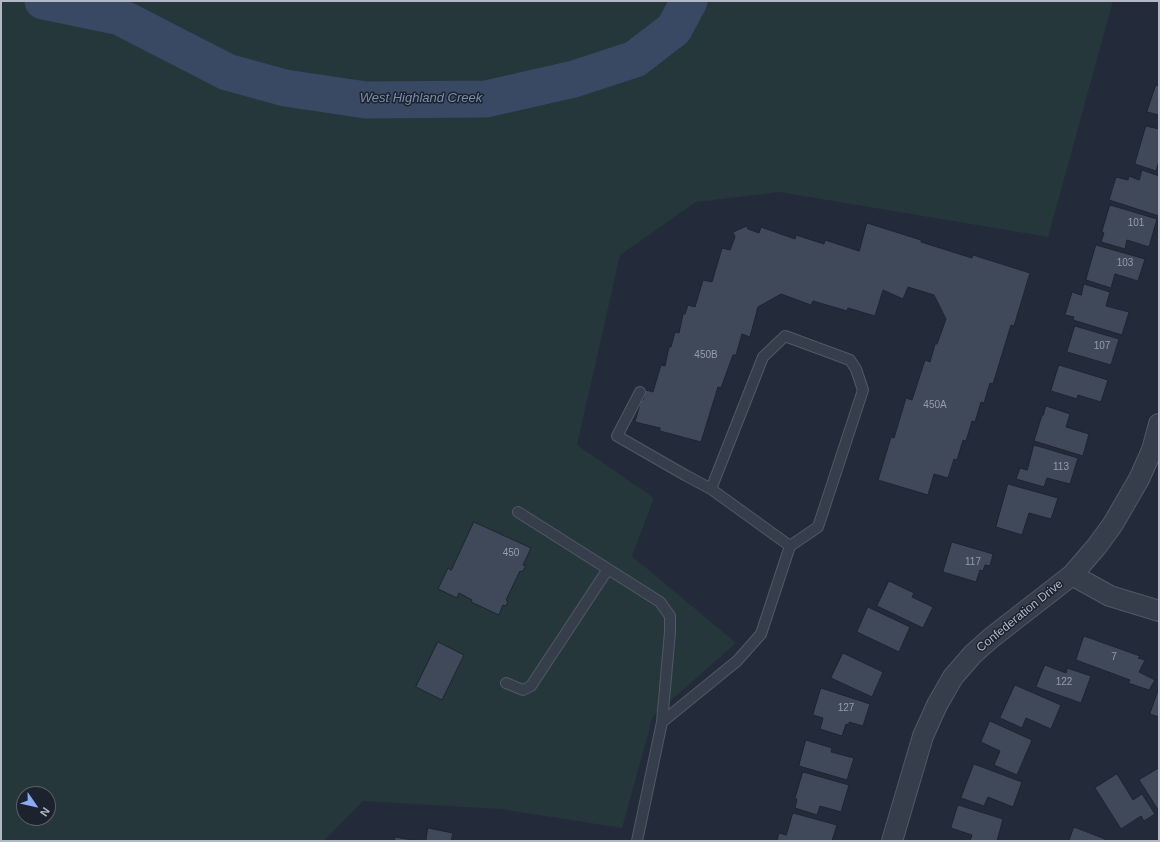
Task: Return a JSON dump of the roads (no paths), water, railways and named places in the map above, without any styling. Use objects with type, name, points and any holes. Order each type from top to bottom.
[{"type":"street","name":"Confederation Drive","points":[[892,841],[923,736],[937,705],[953,677],[973,654],[991,638],[1072,575],[1097,546],[1113,524],[1139,479],[1152,450],[1159,424]]},
{"type":"street","points":[[1072,575],[1110,596],[1159,611]]},
{"type":"lane","points":[[662,722],[737,661],[761,634],[790,546],[818,527],[863,390],[856,369],[850,360],[785,336],[763,357],[711,489]]},
{"type":"lane","points":[[640,392],[617,436],[711,489],[790,546]]},
{"type":"lane","points":[[518,512],[660,602],[670,616],[670,632],[662,722],[637,841]]},
{"type":"lane","points":[[506,683],[523,690],[531,686],[608,569]]},
{"type":"waterway","name":"West Highland Creek","points":[[43,1],[120,17],[227,72],[285,88],[366,100],[486,99],[574,79],[635,59],[674,29],[689,1]]}]
